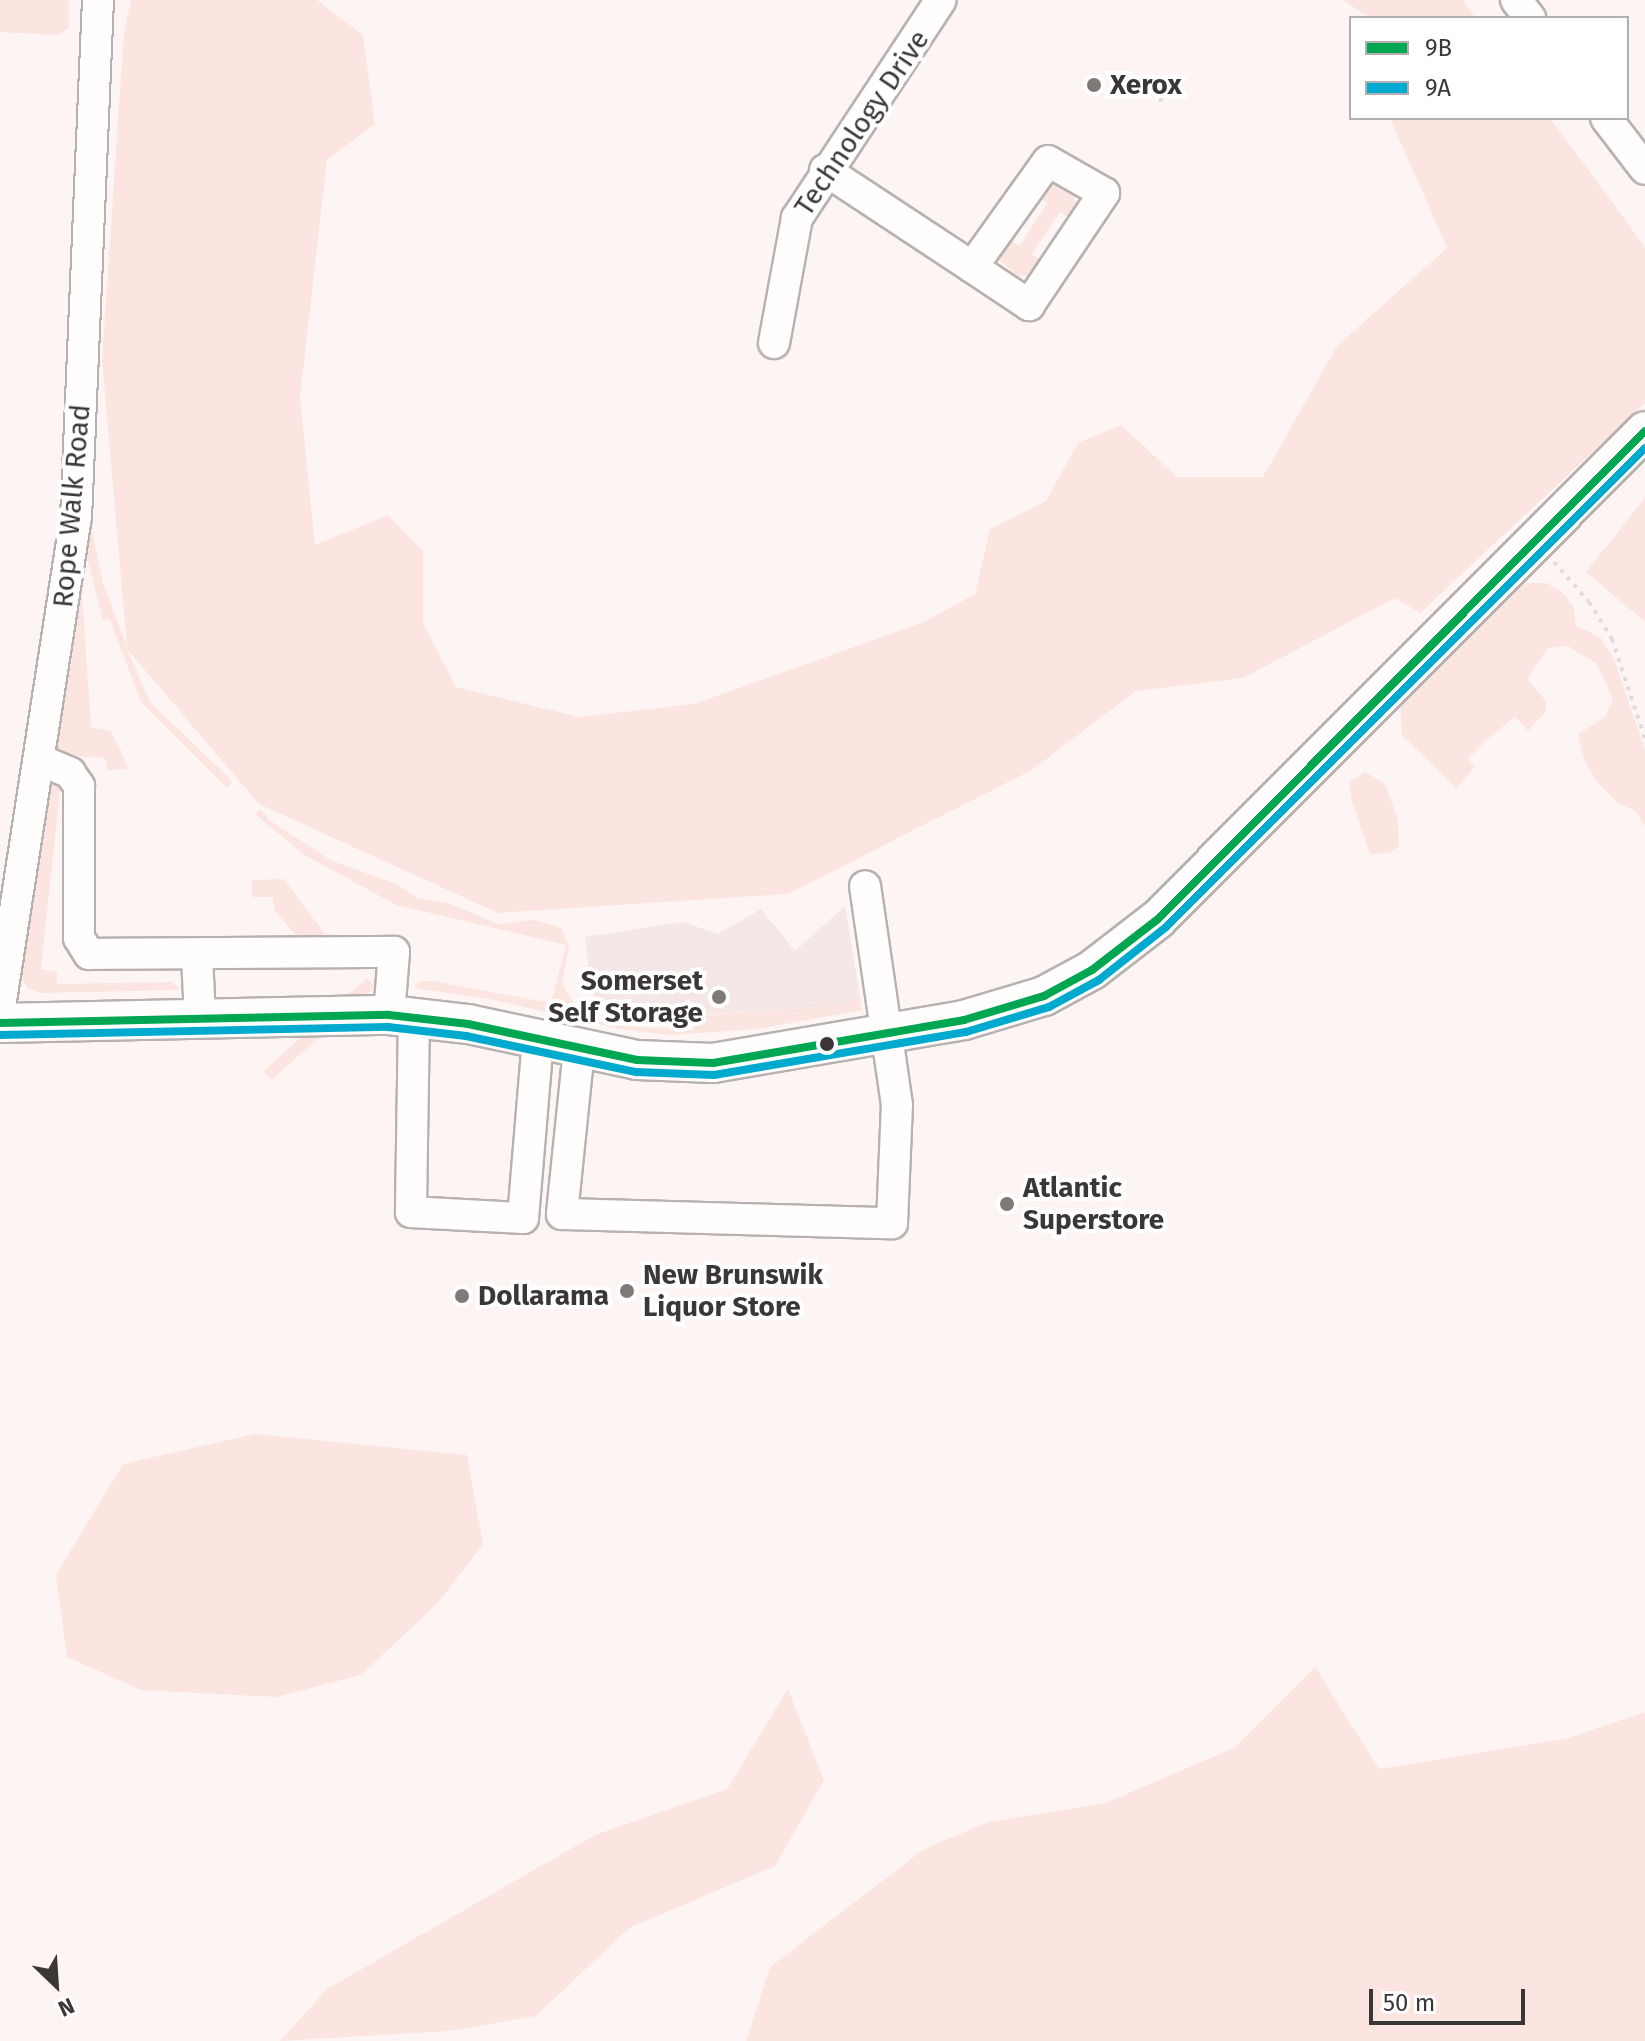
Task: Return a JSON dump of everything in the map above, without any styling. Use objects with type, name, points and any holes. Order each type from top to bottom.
[{"type":"main road","points":[[0,1023],[402,1015],[637,1060],[713,1063],[886,1035],[1001,1011],[1044,996],[1128,944],[1645,431]]},
{"type":"street","name":"Rope Walk Road","points":[[0,1007],[73,550],[81,466],[98,0]]},
{"type":"street","name":"Technology Drive","points":[[774,343],[789,238],[825,170],[941,0]]},
{"type":"street","points":[[1516,0],[1528,16]]},
{"type":"street","points":[[1608,120],[1645,169]]},
{"type":"street","points":[[825,170],[1029,305],[1104,193],[1054,161],[1042,165],[972,267]]},
{"type":"street","points":[[40,760],[70,773],[79,786],[79,938],[84,950],[103,957],[394,952],[402,1015],[411,1212],[523,1218],[538,1040]]},
{"type":"street","points":[[579,1049],[562,1214],[892,1223],[897,1105],[865,886]]},
{"type":"street","points":[[197,956],[200,1018]]},
{"type":"path","points":[[1151,93],[1164,102]]},
{"type":"path","points":[[1533,539],[1607,629],[1645,739]]},
{"type":"shaded area","points":[[0,0],[69,0],[69,28],[57,35],[0,32]]},
{"type":"shaded area","points":[[131,0],[317,0],[363,35],[375,124],[327,160],[300,397],[315,545],[388,515],[423,551],[423,623],[456,687],[579,717],[694,704],[924,622],[975,594],[990,529],[1046,501],[1078,443],[1121,425],[1177,477],[1263,477],[1337,346],[1447,248],[1391,120],[1551,120],[1645,247],[1645,403],[1420,613],[1395,598],[1243,678],[1136,691],[1032,770],[788,894],[498,913],[259,804],[127,649],[150,702],[225,774],[232,782],[227,788],[141,702],[110,620],[103,621],[85,549],[89,517],[103,583],[127,647],[102,360],[124,32]]},
{"type":"shaded area","points":[[1343,0],[1462,0],[1474,16],[1367,16]]},
{"type":"shaded area","points":[[1055,182],[1070,188],[1078,208],[1072,219],[1060,212],[1032,254],[1045,263],[1034,275],[1017,276],[994,255],[1006,238],[1020,246],[1047,203],[1035,195]]},
{"type":"shaded area","points":[[1645,498],[1645,622],[1586,572]]},
{"type":"shaded area","points":[[81,576],[91,728],[111,731],[129,769],[107,770],[105,758],[62,755],[51,748]]},
{"type":"shaded area","points":[[1526,583],[1547,583],[1563,593],[1574,608],[1576,626],[1600,637],[1614,659],[1645,750],[1645,826],[1635,811],[1618,803],[1596,781],[1584,759],[1578,734],[1605,717],[1613,699],[1597,664],[1568,646],[1548,648],[1527,679],[1546,701],[1546,711],[1528,731],[1515,717],[1491,736],[1468,759],[1475,767],[1456,788],[1402,735],[1400,702],[1498,604]]},
{"type":"shaded area","points":[[1365,772],[1385,784],[1398,819],[1399,846],[1390,853],[1370,854],[1352,801],[1349,782]]},
{"type":"shaded area","points":[[47,774],[60,789],[41,969],[57,972],[57,984],[172,982],[180,990],[41,993],[27,988],[19,972]]},
{"type":"shaded area","points":[[261,809],[269,820],[332,861],[397,884],[417,898],[447,903],[499,924],[534,920],[562,928],[569,947],[562,983],[581,1017],[621,1026],[694,1030],[693,1016],[835,1006],[860,997],[862,1010],[758,1029],[671,1035],[620,1029],[490,999],[414,988],[421,981],[432,981],[551,1003],[566,945],[396,905],[303,854],[255,814]]},
{"type":"shaded area","points":[[284,879],[324,933],[360,938],[300,940],[274,910],[273,897],[252,897],[252,880]]},
{"type":"shaded area","points":[[845,906],[860,997],[835,1006],[666,1017],[605,1006],[591,992],[585,937],[683,922],[718,934],[761,909],[795,951]]},
{"type":"shaded area","points":[[367,978],[375,987],[272,1080],[264,1071]]},
{"type":"shaded area","points":[[255,1434],[467,1455],[483,1544],[437,1604],[361,1675],[276,1697],[141,1690],[67,1657],[56,1575],[123,1464]]},
{"type":"shaded area","points":[[1315,1667],[1379,1769],[1565,1739],[1645,1712],[1645,2041],[746,2041],[770,1967],[924,1849],[988,1822],[1106,1803],[1234,1748]]},
{"type":"shaded area","points":[[788,1689],[824,1780],[775,1866],[629,1928],[536,2016],[449,2031],[280,2041],[327,1989],[595,1835],[727,1789]]},
{"type":"transit line","name":"9B","points":[[0,1023],[389,1015],[468,1024],[637,1060],[713,1063],[964,1020],[1044,996],[1092,970],[1158,919],[1645,431]]},
{"type":"transit line","name":"9A","points":[[0,1035],[388,1027],[466,1036],[636,1072],[714,1075],[966,1032],[1049,1007],[1099,980],[1166,927],[1645,448]]},
{"type":"place","name":"Xerox","points":[[1094,85]]},
{"type":"place","name":"Somerset Self Storage","points":[[719,997]]},
{"type":"place","name":"Atlantic Superstore","points":[[1007,1204]]},
{"type":"place","name":"New Brunswik Liquor Store","points":[[627,1291]]},
{"type":"place","name":"Dollarama","points":[[462,1296]]}]
